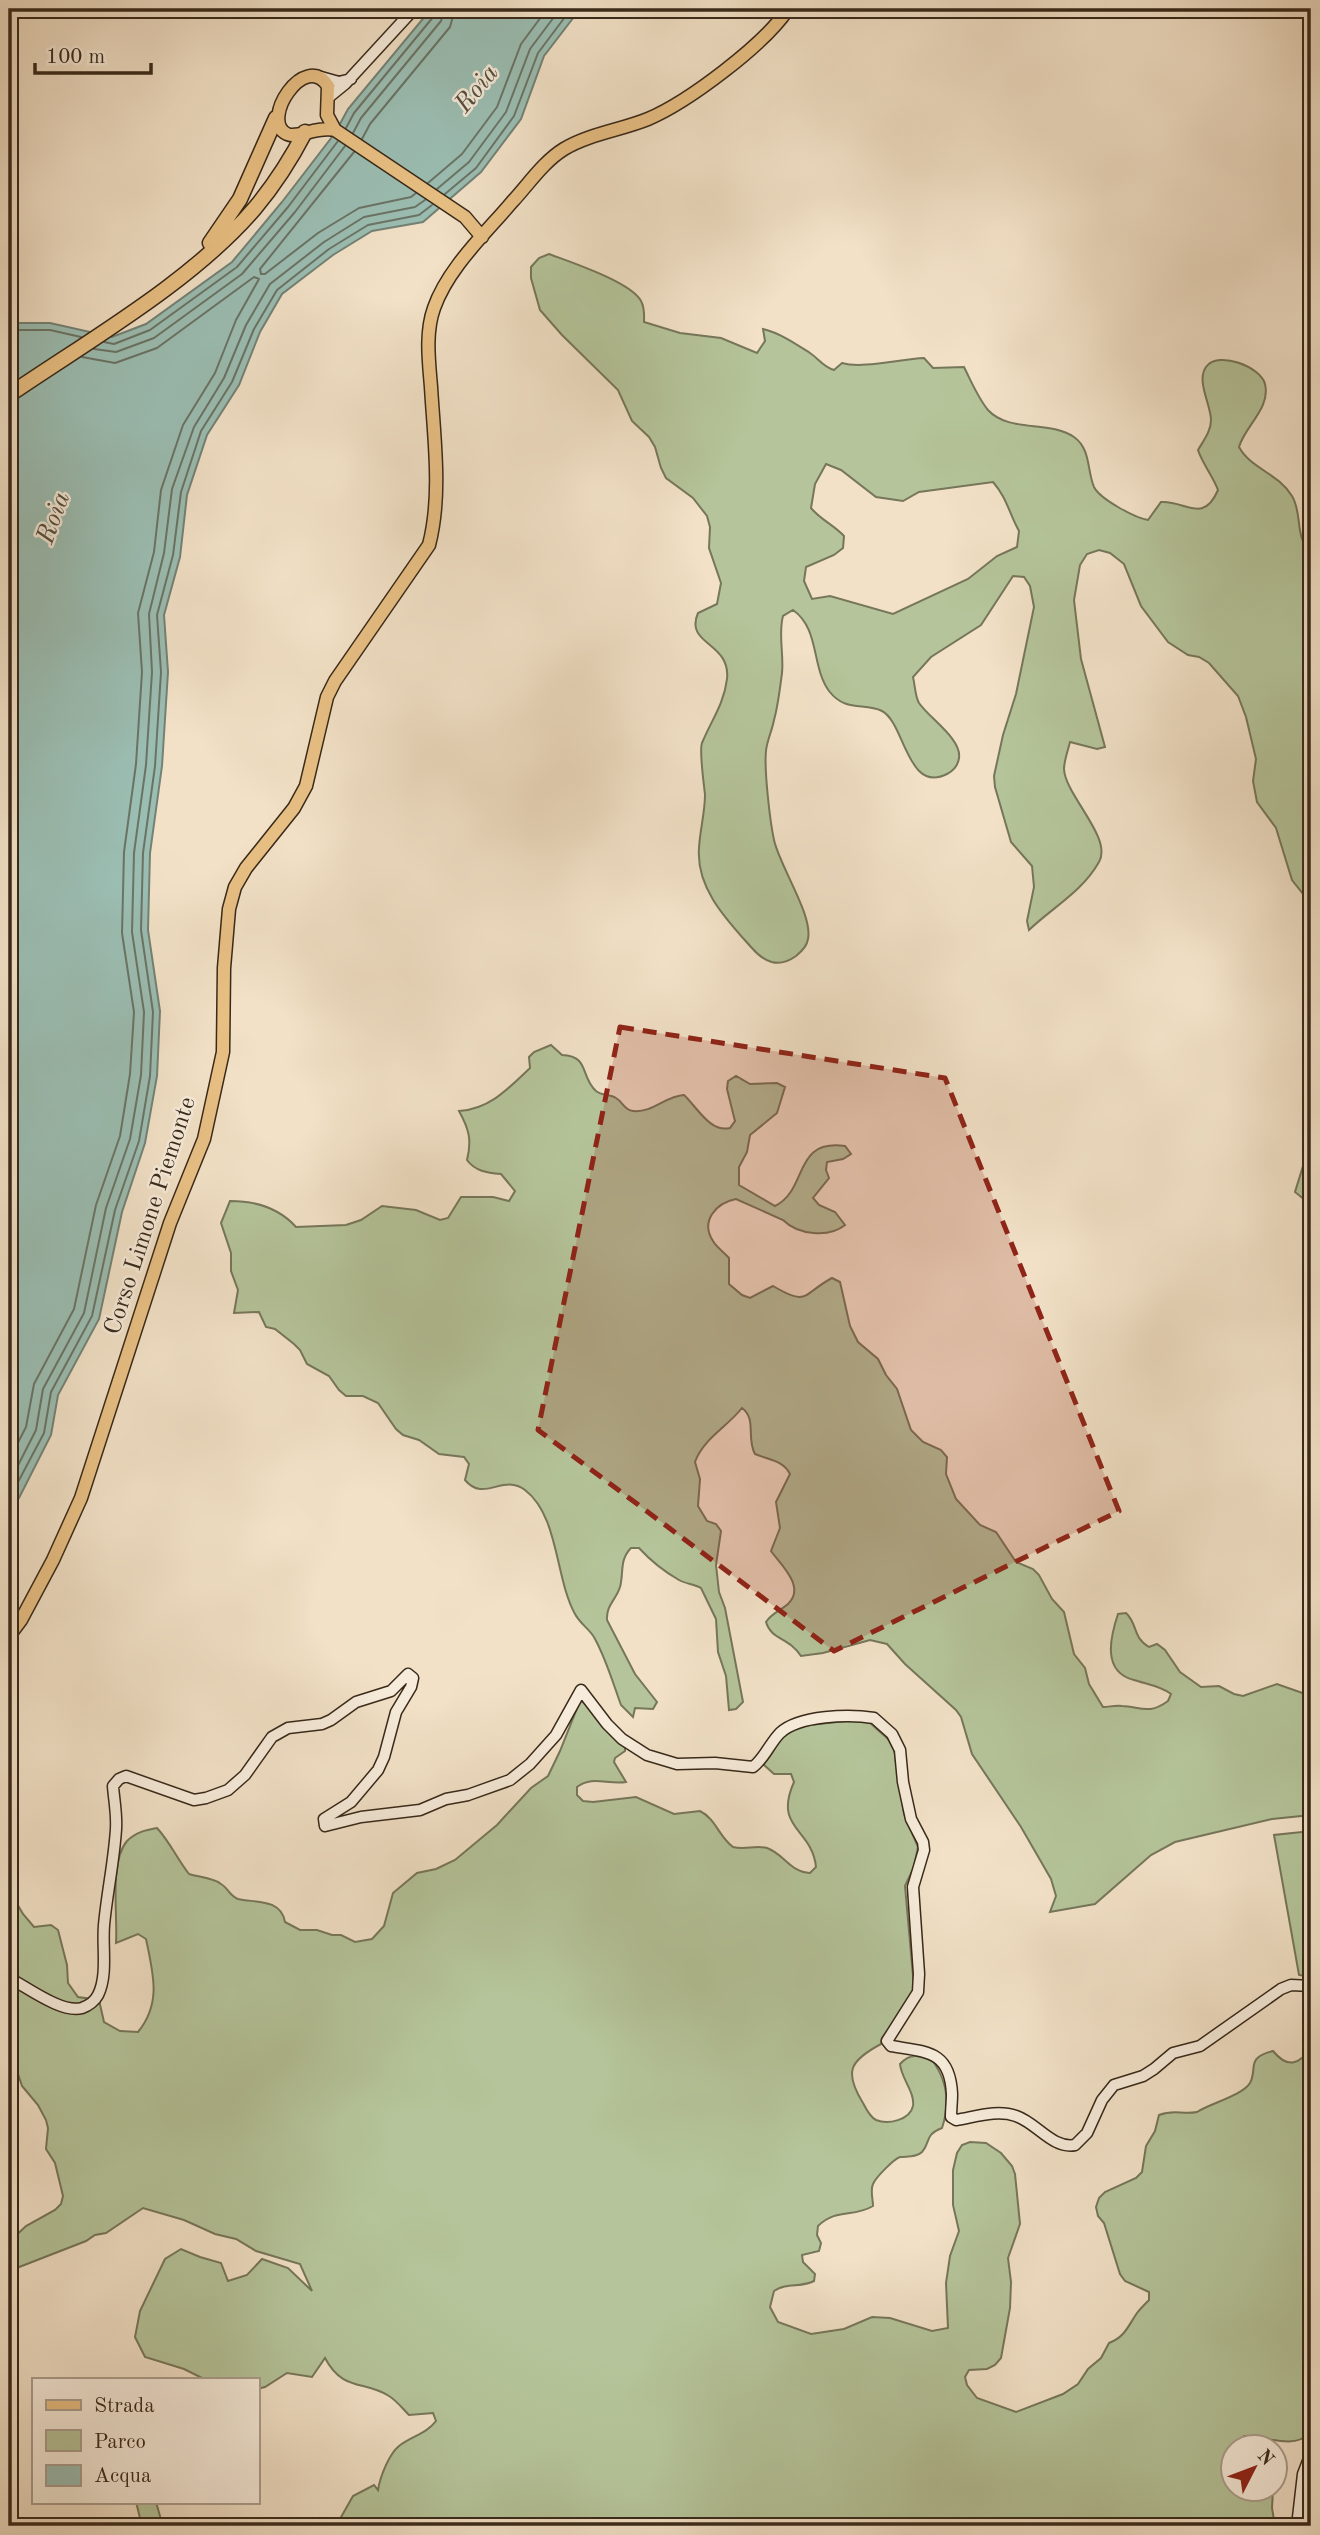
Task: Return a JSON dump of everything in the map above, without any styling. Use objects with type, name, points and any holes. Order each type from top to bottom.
[{"type":"highway","points":[[193,266],[240,199],[276,118]]},
{"type":"highway","points":[[9,395],[147,301],[229,235],[276,181],[305,132]]},
{"type":"main road","points":[[305,132],[328,100],[351,79],[414,9]]},
{"type":"main road","name":"Corso Limone Piemonte","points":[[9,1636],[21,1620],[53,1560],[80,1498],[170,1223],[204,1139],[223,1052],[225,956],[229,909],[235,887],[294,808],[306,786],[327,697],[335,681],[429,545],[433,519],[435,455],[429,362],[433,309],[448,280],[487,231],[537,173],[562,150],[671,109],[755,46],[788,9]]},
{"type":"main road","points":[[351,79],[339,82],[310,75],[299,80],[278,109],[276,118],[279,128],[287,134],[296,135],[325,128],[335,130],[487,231]]},
{"type":"main road","points":[[321,78],[328,86],[327,115],[335,130]]},
{"type":"main road","points":[[9,1978],[59,2006],[75,2009],[85,2007],[99,1994],[104,1926],[114,1855],[116,1802],[113,1786],[117,1780],[126,1776],[194,1800],[228,1790],[245,1775],[272,1737],[288,1728],[322,1724],[331,1720],[356,1702],[391,1691],[408,1674],[413,1678],[411,1687],[396,1712],[378,1770],[351,1802],[324,1819],[325,1826],[361,1817],[420,1810],[499,1786],[530,1764],[556,1735],[581,1690],[622,1739],[647,1755],[677,1764],[715,1763],[753,1767],[780,1733],[793,1724],[833,1718],[874,1718],[892,1734],[900,1750],[911,1819],[923,1842],[924,1850],[913,1887],[918,1993],[887,2041],[891,2046],[932,2053],[942,2062],[951,2087],[951,2117],[956,2120],[996,2114],[1015,2115],[1062,2145],[1075,2145],[1087,2133],[1102,2100],[1114,2085],[1143,2076],[1173,2053],[1200,2046],[1281,1989],[1291,1985],[1311,1986]]},
{"type":"main road","points":[[1297,2526],[1303,2474],[1311,2453]]},
{"type":"highlighted area","points":[[620,1027],[945,1078],[1119,1511],[834,1651],[538,1430]]},
{"type":"green space","points":[[549,254],[599,273],[625,287],[641,301],[644,322],[680,333],[721,338],[757,353],[765,341],[763,329],[788,339],[834,370],[842,363],[870,364],[924,358],[933,368],[964,367],[988,410],[1007,422],[1053,429],[1074,437],[1083,448],[1094,487],[1098,492],[1118,507],[1148,520],[1161,502],[1200,509],[1212,500],[1218,490],[1198,450],[1211,424],[1203,379],[1206,367],[1212,362],[1229,360],[1256,372],[1265,384],[1266,393],[1261,409],[1239,447],[1250,461],[1280,482],[1292,496],[1302,540],[1311,552],[1311,904],[1292,880],[1276,828],[1257,802],[1253,781],[1256,759],[1238,696],[1209,663],[1188,655],[1168,642],[1141,606],[1124,564],[1110,553],[1099,550],[1087,554],[1080,565],[1074,600],[1081,659],[1105,747],[1097,749],[1070,742],[1064,769],[1072,791],[1100,841],[1102,852],[1092,873],[1067,899],[1029,930],[1027,921],[1034,887],[1032,866],[1011,842],[994,776],[1016,694],[1034,607],[1030,586],[1024,577],[1013,576],[981,625],[931,657],[913,677],[919,703],[950,736],[959,751],[958,761],[953,769],[934,778],[923,774],[915,766],[890,718],[882,711],[848,705],[829,691],[823,681],[812,637],[802,618],[793,610],[783,616],[782,673],[777,709],[767,747],[766,770],[774,840],[806,917],[808,939],[802,951],[789,960],[777,963],[761,957],[714,902],[699,863],[705,795],[701,747],[720,704],[727,679],[722,658],[697,632],[695,624],[698,613],[717,604],[721,583],[709,548],[710,527],[707,516],[693,498],[666,478],[655,447],[649,437],[632,421],[618,390],[540,310],[531,278],[531,267],[539,258]],"holes":[[[826,464],[841,470],[876,497],[903,501],[919,492],[993,482],[1005,500],[1019,531],[1017,547],[997,556],[968,579],[893,614],[830,596],[812,599],[804,581],[806,567],[834,555],[843,548],[844,536],[811,508],[815,484]]]},
{"type":"green space","points":[[551,1045],[562,1055],[571,1056],[581,1063],[596,1091],[616,1098],[630,1110],[640,1111],[684,1095],[704,1118],[723,1129],[730,1128],[735,1121],[727,1089],[728,1081],[736,1076],[750,1084],[777,1083],[785,1087],[777,1113],[750,1135],[747,1152],[739,1167],[739,1185],[775,1206],[786,1198],[809,1157],[816,1150],[828,1146],[845,1146],[851,1154],[843,1159],[827,1162],[829,1178],[813,1198],[819,1205],[835,1212],[845,1225],[838,1229],[822,1233],[805,1232],[736,1199],[722,1204],[712,1214],[709,1234],[729,1258],[729,1284],[750,1298],[773,1286],[800,1297],[832,1278],[840,1282],[850,1326],[858,1342],[878,1359],[897,1389],[911,1430],[923,1442],[941,1450],[947,1457],[946,1474],[956,1499],[980,1525],[996,1532],[1016,1562],[1033,1569],[1039,1575],[1052,1599],[1064,1612],[1074,1654],[1085,1668],[1089,1684],[1103,1707],[1150,1709],[1168,1701],[1171,1694],[1124,1676],[1117,1670],[1111,1653],[1111,1643],[1118,1614],[1126,1613],[1144,1643],[1149,1647],[1157,1644],[1165,1650],[1180,1672],[1201,1687],[1219,1686],[1243,1696],[1277,1684],[1311,1696],[1311,1815],[1272,1819],[1175,1842],[1151,1855],[1095,1904],[1050,1912],[1056,1896],[1051,1879],[1021,1827],[972,1754],[961,1717],[956,1710],[887,1644],[870,1640],[801,1656],[768,1628],[766,1622],[788,1604],[794,1591],[786,1569],[771,1551],[780,1528],[776,1502],[790,1474],[780,1463],[755,1454],[749,1418],[742,1408],[709,1440],[695,1462],[700,1479],[698,1506],[707,1521],[716,1524],[721,1531],[716,1565],[719,1592],[725,1608],[743,1702],[736,1709],[729,1710],[726,1676],[718,1652],[716,1619],[701,1588],[674,1577],[639,1548],[631,1548],[625,1557],[620,1587],[608,1610],[607,1620],[635,1674],[657,1702],[653,1709],[635,1708],[633,1717],[621,1705],[593,1636],[575,1614],[550,1531],[536,1501],[525,1490],[509,1484],[487,1489],[472,1486],[465,1480],[469,1464],[464,1457],[439,1454],[419,1440],[403,1435],[378,1403],[363,1396],[346,1396],[329,1376],[307,1364],[294,1344],[275,1329],[266,1327],[259,1312],[234,1313],[238,1290],[231,1271],[231,1253],[221,1223],[230,1201],[249,1202],[275,1210],[296,1227],[346,1225],[361,1220],[382,1206],[416,1210],[440,1220],[448,1218],[461,1197],[493,1197],[509,1201],[515,1191],[501,1174],[482,1171],[467,1160],[469,1135],[459,1111],[490,1102],[530,1068],[529,1057],[534,1052]]},
{"type":"green space","points":[[1311,1162],[1311,1205],[1295,1192],[1304,1163]]},
{"type":"green space","points":[[580,1701],[584,1702],[625,1747],[625,1751],[615,1758],[614,1762],[626,1782],[583,1783],[577,1787],[577,1795],[583,1801],[636,1797],[674,1814],[700,1811],[733,1847],[767,1848],[797,1870],[810,1873],[816,1867],[813,1854],[788,1810],[794,1782],[791,1774],[774,1774],[763,1764],[777,1742],[792,1727],[868,1721],[888,1739],[894,1749],[904,1814],[918,1847],[914,1867],[905,1886],[914,1987],[912,1998],[882,2038],[881,2044],[856,2062],[852,2075],[853,2083],[870,2115],[876,2120],[892,2121],[903,2118],[911,2111],[913,2101],[900,2064],[915,2056],[932,2060],[946,2092],[944,2119],[942,2128],[930,2136],[920,2154],[897,2158],[878,2177],[872,2186],[873,2206],[859,2212],[831,2217],[818,2226],[817,2235],[821,2243],[819,2251],[802,2255],[803,2262],[815,2274],[814,2281],[774,2291],[770,2307],[778,2322],[811,2334],[844,2329],[872,2317],[890,2318],[932,2331],[948,2328],[946,2283],[950,2256],[959,2231],[953,2205],[953,2170],[962,2145],[970,2142],[986,2143],[1001,2153],[1012,2166],[1020,2224],[1008,2258],[1010,2308],[1001,2358],[987,2369],[969,2370],[965,2377],[967,2385],[977,2398],[1016,2412],[1063,2394],[1078,2384],[1088,2369],[1101,2358],[1109,2343],[1123,2334],[1149,2300],[1149,2292],[1125,2281],[1120,2274],[1104,2223],[1098,2216],[1096,2207],[1105,2192],[1136,2178],[1142,2172],[1146,2146],[1155,2131],[1159,2115],[1170,2112],[1197,2112],[1240,2091],[1250,2083],[1254,2064],[1264,2054],[1273,2051],[1283,2060],[1293,2062],[1302,2058],[1311,2047],[1311,2416],[1307,2434],[1302,2439],[1288,2441],[1288,2434],[1218,2434],[1218,2504],[1272,2504],[1275,2526],[336,2526],[353,2496],[374,2485],[378,2490],[392,2454],[399,2446],[436,2421],[433,2413],[409,2415],[389,2396],[339,2376],[325,2358],[312,2377],[287,2373],[259,2388],[259,2378],[202,2378],[184,2369],[145,2357],[135,2337],[140,2311],[165,2259],[181,2249],[221,2263],[228,2281],[247,2275],[262,2259],[288,2268],[312,2291],[300,2264],[256,2251],[236,2239],[143,2208],[106,2233],[95,2235],[9,2271],[9,2242],[26,2226],[55,2210],[61,2204],[63,2196],[55,2163],[46,2149],[46,2120],[38,2105],[22,2086],[9,2047],[9,1890],[34,1927],[51,1925],[58,1930],[67,1965],[68,1983],[78,1997],[99,2000],[104,2022],[120,2031],[138,2032],[146,2021],[153,1999],[153,1976],[146,1939],[138,1934],[116,1943],[116,1875],[121,1850],[130,1838],[157,1828],[189,1874],[218,1882],[238,1899],[273,1905],[282,1914],[285,1922],[300,1930],[341,1935],[355,1942],[372,1939],[384,1926],[393,1893],[417,1873],[436,1869],[455,1860],[497,1825],[531,1788],[548,1776]]},
{"type":"green space","points":[[1311,1831],[1311,1977],[1299,1975],[1274,1835]]},
{"type":"green space","points":[[1311,2469],[1311,2526],[1301,2526],[1305,2487]]},
{"type":"green space","points":[[136,2504],[157,2504],[165,2526],[142,2526]]},
{"type":"water","name":"Roia","points":[[431,9],[580,9],[544,56],[521,119],[481,172],[423,222],[372,231],[333,255],[282,294],[260,332],[239,385],[207,435],[187,495],[180,557],[164,615],[168,672],[162,766],[150,853],[148,930],[160,1011],[157,1076],[145,1143],[122,1212],[99,1319],[58,1395],[51,1435],[19,1498],[9,1509],[9,323],[50,323],[112,337],[146,324],[232,262],[335,133],[348,109]]}]
